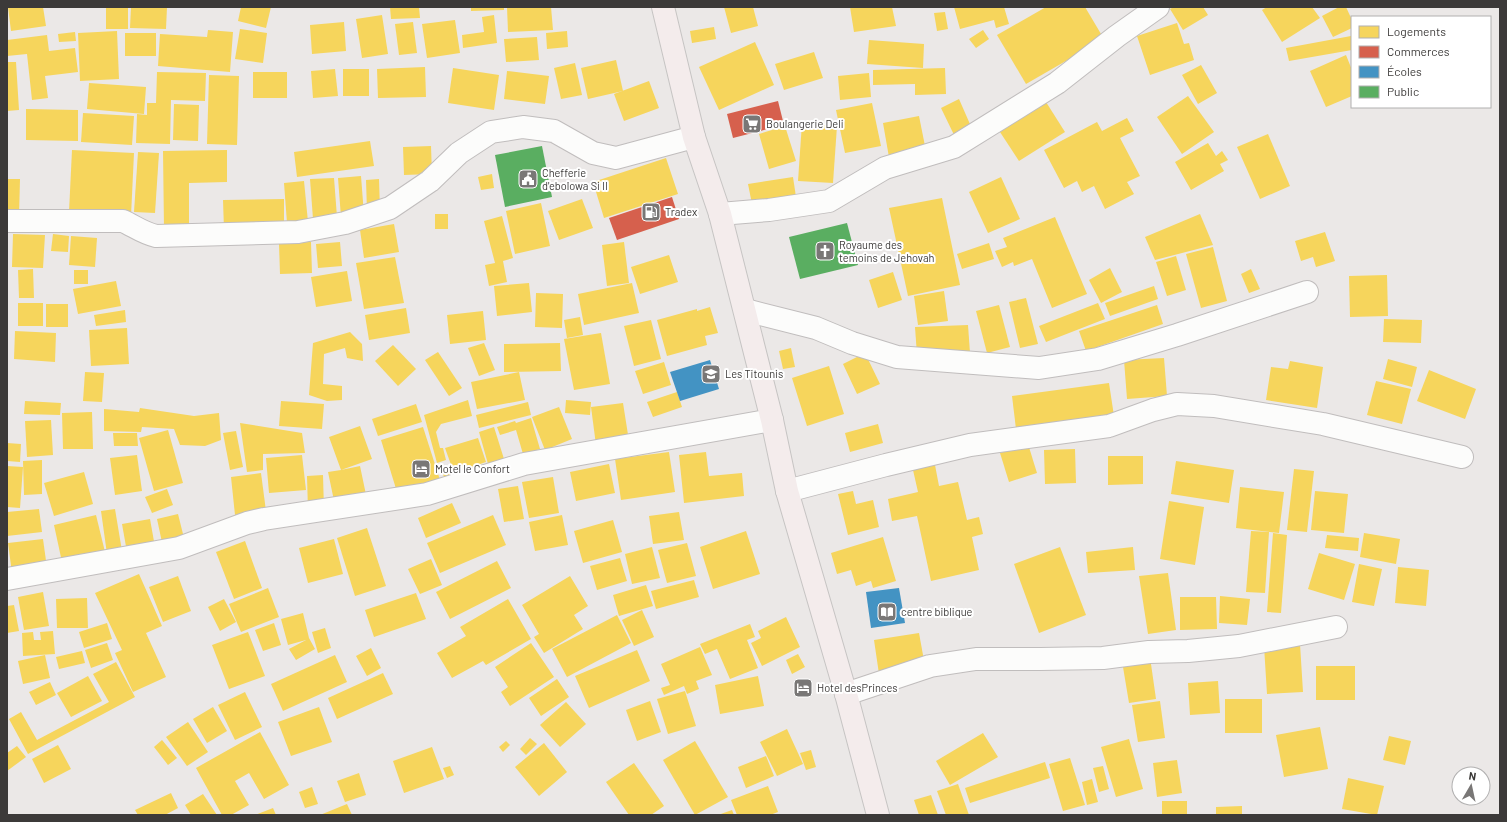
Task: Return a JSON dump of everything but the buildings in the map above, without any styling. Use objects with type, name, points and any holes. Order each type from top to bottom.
[{"type":"highway","points":[[663,7],[694,137],[720,214],[745,310],[772,420],[787,492],[846,694],[878,815]]},
{"type":"street","points":[[720,214],[769,210],[829,201],[885,168],[954,148],[1057,83],[1117,36],[1158,7]]},
{"type":"street","points":[[7,221],[123,221],[134,226],[145,234],[156,236],[298,232],[345,223],[390,208],[430,181],[459,153],[491,132],[523,127],[554,131],[593,153],[616,158],[694,137]]},
{"type":"street","points":[[745,310],[816,328],[852,344],[896,357],[1039,368],[1098,359],[1177,335],[1307,292]]},
{"type":"street","points":[[787,492],[886,464],[970,445],[1109,426],[1153,410],[1177,404],[1214,406],[1323,424],[1462,457]]},
{"type":"street","points":[[7,579],[178,548],[247,523],[264,519],[427,494],[524,464],[772,420]]},
{"type":"street","points":[[846,694],[930,666],[976,659],[1040,660],[1103,658],[1150,652],[1195,650],[1239,646],[1336,627]]},
{"type":"place","name":"Boulangerie Deli","points":[[752,124]]},
{"type":"place","name":"Chefferie d'ebolowa Si II","points":[[528,179]]},
{"type":"place","name":"Tradex","points":[[651,212]]},
{"type":"place","name":"Royaume des temoins de Jehovah","points":[[825,251]]},
{"type":"place","name":"Les Titounis","points":[[711,374]]},
{"type":"place","name":"Motel le Confort","points":[[421,469]]},
{"type":"place","name":"centre biblique","points":[[887,612]]},
{"type":"place","name":"Hotel desPrinces","points":[[803,688]]}]
